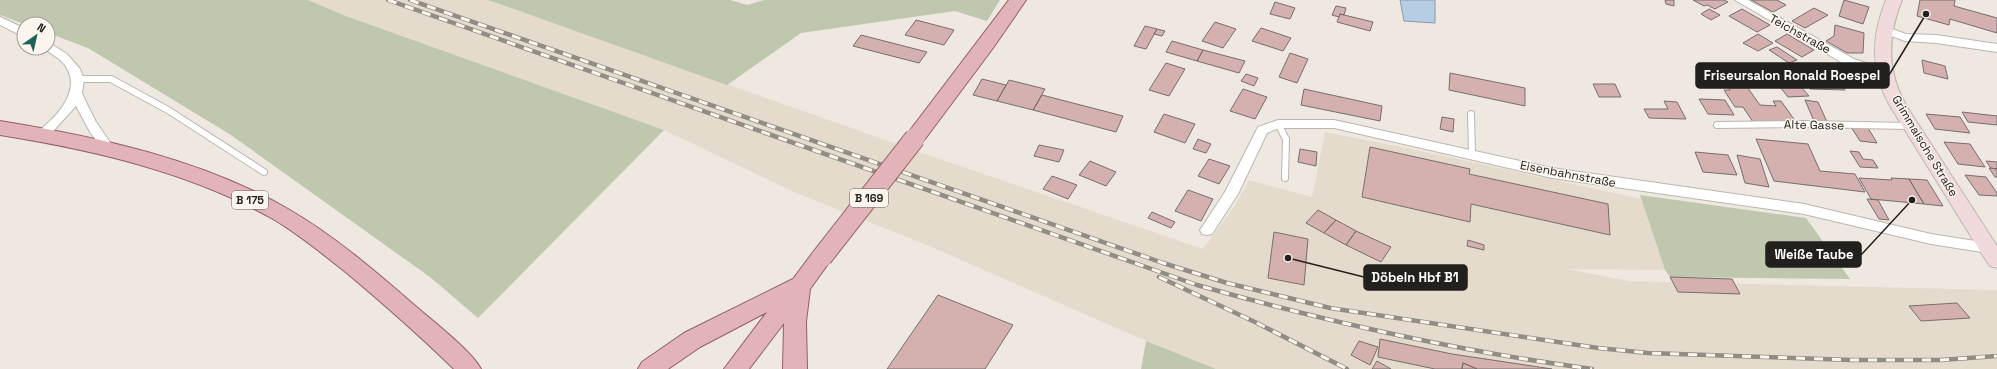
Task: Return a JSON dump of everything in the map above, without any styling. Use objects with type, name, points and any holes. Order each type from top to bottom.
[{"type":"main road","name":"B 169","points":[[736,369],[941,106],[1018,0]]},
{"type":"main road","name":"Grimmaische Straße","points":[[1894,0],[1884,30],[1882,58],[1884,73],[1897,101],[1992,255]]},
{"type":"main road","name":"B 175","points":[[0,128],[108,148],[193,175],[270,208],[324,243],[375,284],[469,369]]},
{"type":"main road","points":[[650,369],[692,340],[800,285]]},
{"type":"main road","points":[[795,369],[795,322],[800,285]]},
{"type":"street","name":"Teichstraße","points":[[1740,0],[1850,62],[1884,73]]},
{"type":"street","points":[[0,20],[16,29]]},
{"type":"street","points":[[1884,30],[1906,37],[1936,39],[1997,48]]},
{"type":"street","points":[[56,51],[66,58],[73,69],[77,80],[77,94],[88,121],[108,148]]},
{"type":"street","points":[[43,135],[71,108],[77,94]]},
{"type":"street","name":"Eisenbahnstraße","points":[[1207,230],[1231,194],[1262,130],[1278,124],[1334,124],[1552,173],[1804,209],[1992,255]]},
{"type":"lane","points":[[77,80],[111,79],[168,110],[264,172]]},
{"type":"lane","points":[[1471,114],[1472,154]]},
{"type":"lane","points":[[1278,124],[1286,139],[1285,178]]},
{"type":"lane","name":"Alte Gasse","points":[[1717,125],[1807,124],[1912,126]]},
{"type":"shaded area","points":[[308,0],[488,0],[925,154],[1203,249],[1234,207],[1249,180],[1312,197],[1325,132],[1416,150],[1642,199],[1665,270],[1567,269],[1629,281],[1997,290],[1997,369],[1216,369],[1146,341],[927,245],[794,192],[664,130],[346,16]]},
{"type":"green space","points":[[0,0],[308,0],[346,16],[664,130],[478,318],[430,277],[231,135],[88,48],[56,36],[56,16],[16,16],[16,21],[0,15]]},
{"type":"green space","points":[[488,0],[730,0],[747,5],[764,0],[1000,0],[987,21],[955,11],[801,33],[727,85]]},
{"type":"green space","points":[[1640,195],[1806,218],[1850,279],[1670,277],[1665,270]]},
{"type":"green space","points":[[1146,341],[1216,369],[1141,369]]},
{"type":"water","points":[[1400,0],[1435,0],[1435,23],[1404,21]]},
{"type":"building","points":[[1665,0],[1674,0],[1674,6],[1666,4]]},
{"type":"building","points":[[1693,0],[1724,0],[1728,2],[1715,9],[1707,5],[1704,6]]},
{"type":"building","points":[[1751,0],[1777,0],[1786,5],[1773,12]]},
{"type":"building","points":[[1844,0],[1869,7],[1863,24],[1839,16]]},
{"type":"building","points":[[1920,0],[1955,0],[1954,6],[1997,18],[1997,33],[1950,19],[1949,25],[1917,16]]},
{"type":"building","points":[[1275,2],[1295,8],[1290,19],[1270,14]]},
{"type":"building","points":[[1336,6],[1346,8],[1344,15],[1340,14],[1339,17],[1332,15]]},
{"type":"building","points":[[1814,8],[1828,15],[1805,28],[1792,21]]},
{"type":"building","points":[[1709,9],[1720,15],[1711,20],[1701,14]]},
{"type":"building","points":[[1742,9],[1770,25],[1757,32],[1729,16]]},
{"type":"building","points":[[1340,14],[1373,22],[1370,31],[1337,22]]},
{"type":"building","points":[[916,20],[954,30],[944,45],[905,35]]},
{"type":"building","points":[[1215,22],[1236,29],[1223,48],[1202,41]]},
{"type":"building","points":[[1835,25],[1864,33],[1863,53],[1847,53],[1826,41],[1834,36]]},
{"type":"building","points":[[1145,26],[1157,29],[1146,49],[1134,46]]},
{"type":"building","points":[[1261,28],[1291,38],[1283,51],[1252,41]]},
{"type":"building","points":[[1157,29],[1165,31],[1162,36],[1154,34]]},
{"type":"building","points":[[1758,34],[1773,43],[1758,51],[1743,43]]},
{"type":"building","points":[[1787,34],[1814,50],[1802,57],[1775,41]]},
{"type":"building","points":[[861,35],[927,52],[919,63],[853,46]]},
{"type":"building","points":[[1172,41],[1203,50],[1197,61],[1166,52]]},
{"type":"building","points":[[1777,47],[1797,60],[1789,63],[1769,50]]},
{"type":"building","points":[[1203,50],[1245,61],[1239,73],[1197,61]]},
{"type":"building","points":[[1290,53],[1308,59],[1297,83],[1279,77]]},
{"type":"building","points":[[1922,60],[1945,66],[1948,79],[1924,73]]},
{"type":"building","points":[[1166,63],[1185,69],[1169,96],[1149,90]]},
{"type":"building","points":[[1450,73],[1525,88],[1525,106],[1449,90]]},
{"type":"building","points":[[1246,74],[1258,78],[1254,86],[1241,81]]},
{"type":"building","points":[[1803,78],[1838,80],[1845,90],[1810,89]]},
{"type":"building","points":[[982,79],[1006,85],[997,101],[973,95]]},
{"type":"building","points":[[1009,80],[1045,89],[1033,110],[997,101]]},
{"type":"building","points":[[1593,84],[1615,84],[1621,97],[1599,97]]},
{"type":"building","points":[[1727,84],[1745,84],[1760,105],[1776,106],[1773,101],[1781,101],[1796,122],[1753,122],[1743,107],[1735,107],[1724,90],[1730,90]]},
{"type":"building","points":[[1780,87],[1801,87],[1809,96],[1788,97]]},
{"type":"building","points":[[1243,89],[1267,97],[1255,119],[1230,111]]},
{"type":"building","points":[[1304,89],[1382,106],[1380,121],[1301,105]]},
{"type":"building","points":[[1042,95],[1123,116],[1116,132],[1033,110]]},
{"type":"building","points":[[1699,99],[1725,100],[1734,115],[1708,114]]},
{"type":"building","points":[[1805,100],[1818,102],[1827,122],[1814,121]]},
{"type":"building","points":[[1664,101],[1677,102],[1686,119],[1649,118],[1644,109],[1668,109]]},
{"type":"building","points":[[1962,112],[1997,116],[1997,125],[1968,122]]},
{"type":"building","points":[[1164,114],[1195,124],[1185,143],[1154,132]]},
{"type":"building","points":[[1926,114],[1960,117],[1970,133],[1935,129]]},
{"type":"building","points":[[1442,117],[1454,119],[1453,132],[1440,129]]},
{"type":"building","points":[[1851,127],[1868,128],[1877,143],[1860,141]]},
{"type":"building","points":[[1198,139],[1211,144],[1206,153],[1193,149]]},
{"type":"building","points":[[1756,139],[1808,144],[1820,171],[1855,174],[1865,192],[1774,181]]},
{"type":"building","points":[[1944,142],[1970,144],[1985,167],[1958,164]]},
{"type":"building","points":[[1039,145],[1064,150],[1059,162],[1034,156]]},
{"type":"building","points":[[1370,147],[1470,169],[1469,174],[1608,204],[1610,235],[1471,204],[1470,222],[1362,197]]},
{"type":"building","points":[[1300,149],[1317,152],[1316,166],[1298,162]]},
{"type":"building","points":[[1850,151],[1859,152],[1863,159],[1873,160],[1878,168],[1860,167]]},
{"type":"building","points":[[1695,152],[1728,155],[1737,175],[1703,172]]},
{"type":"building","points":[[1737,155],[1760,159],[1769,187],[1745,183]]},
{"type":"building","points":[[1209,159],[1230,166],[1219,184],[1198,176]]},
{"type":"building","points":[[1090,161],[1116,172],[1106,186],[1079,175]]},
{"type":"building","points":[[1986,161],[1997,162],[1997,169],[1991,168]]},
{"type":"building","points":[[1989,168],[1997,169],[1997,177],[1995,177]]},
{"type":"building","points":[[1965,175],[1986,177],[1997,193],[1997,196],[1979,195]]},
{"type":"building","points":[[1052,176],[1077,185],[1068,199],[1043,189]]},
{"type":"building","points":[[1859,178],[1892,180],[1891,178],[1909,179],[1924,204],[1871,199]]},
{"type":"building","points":[[1909,179],[1927,180],[1943,206],[1924,204]]},
{"type":"building","points":[[1188,190],[1213,199],[1201,221],[1175,211]]},
{"type":"building","points":[[1867,199],[1878,200],[1889,220],[1879,219]]},
{"type":"building","points":[[1318,210],[1336,220],[1324,233],[1306,223]]},
{"type":"building","points":[[1152,212],[1175,222],[1171,228],[1148,218]]},
{"type":"building","points":[[1336,220],[1356,231],[1346,245],[1324,233]]},
{"type":"building","points":[[1356,231],[1391,247],[1381,262],[1346,245]]},
{"type":"building","points":[[1274,232],[1308,239],[1304,285],[1268,278]]},
{"type":"building","points":[[1468,240],[1484,245],[1484,250],[1467,246]]},
{"type":"building","points":[[1670,277],[1732,279],[1740,294],[1678,292]]},
{"type":"building","points":[[938,295],[1013,325],[985,369],[887,369]]},
{"type":"building","points":[[1957,303],[1970,318],[1921,321],[1909,306]]},
{"type":"building","points":[[1380,339],[1452,354],[1552,369],[1477,369],[1463,363],[1462,369],[1435,369],[1378,357]]},
{"type":"building","points":[[1359,341],[1378,347],[1370,365],[1351,355]]},
{"type":"building","points":[[1377,361],[1391,369],[1372,369]]},
{"type":"building","points":[[1463,363],[1477,369],[1462,369]]},
{"type":"railway","points":[[388,0],[1197,285],[1295,311],[1393,334],[1542,362],[1592,369]]},
{"type":"railway","points":[[410,0],[1163,263],[1227,283],[1330,308],[1598,348],[1648,353],[1851,360],[1941,360],[1997,356]]},
{"type":"railway","points":[[1159,277],[1257,323],[1347,369]]},
{"type":"place","name":"Friseursalon Ronald Roespel","points":[[1926,14]]},
{"type":"place","name":"Weiße Taube","points":[[1912,200]]},
{"type":"place","name":"Döbeln Hbf B1","points":[[1288,258]]}]
